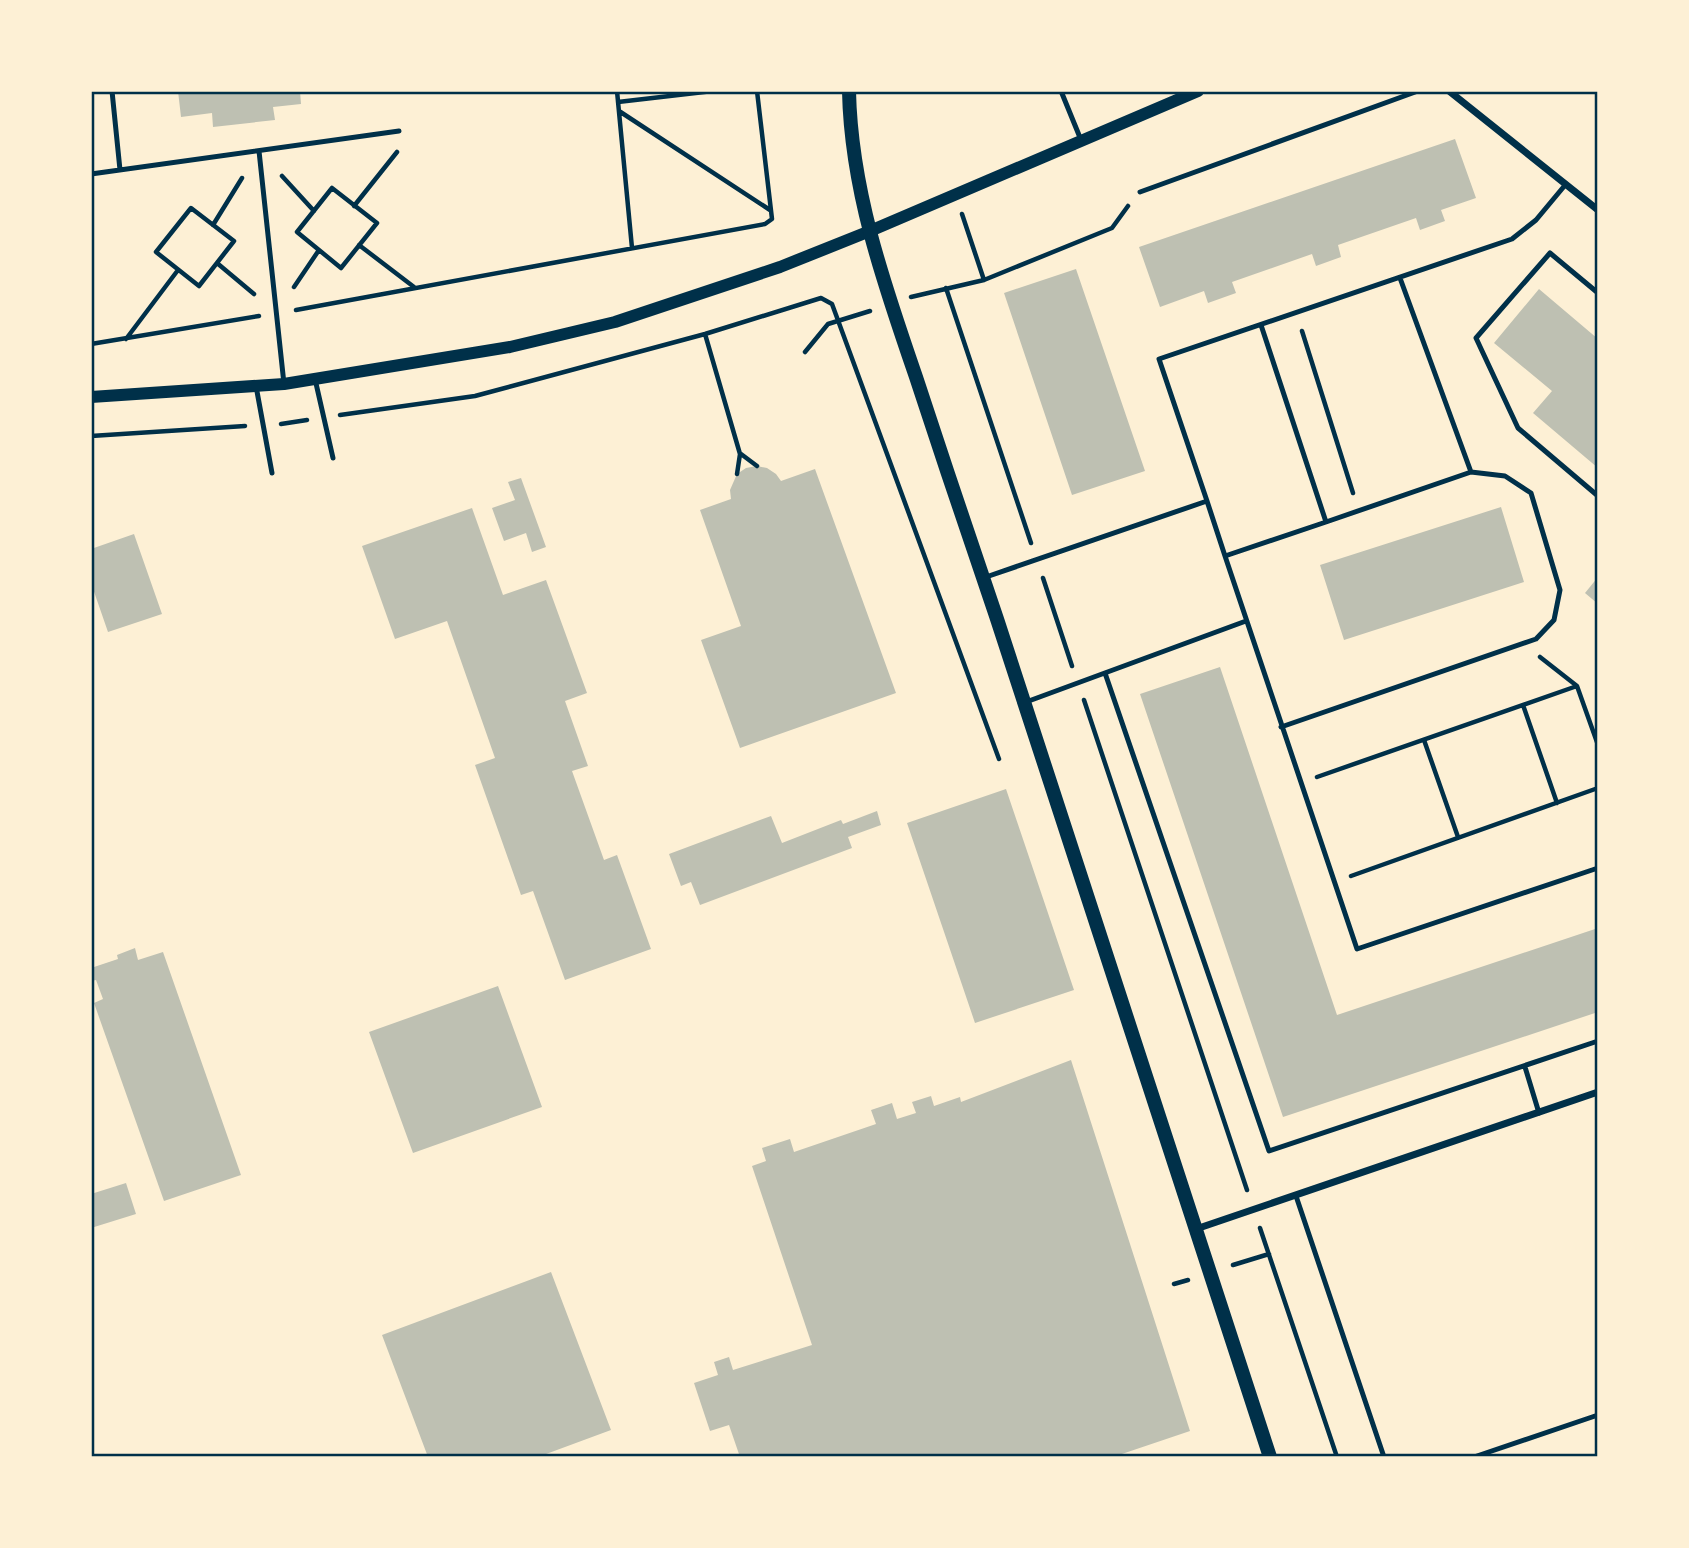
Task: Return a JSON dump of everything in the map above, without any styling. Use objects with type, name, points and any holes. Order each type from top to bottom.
[{"type":"main road","points":[[849,91],[856,172],[891,304],[1270,1457]]},
{"type":"street","points":[[91,397],[284,384],[510,347],[615,322],[780,267],[1198,91]]},
{"type":"street","points":[[1449,91],[1598,210]]},
{"type":"street","points":[[1196,1230],[1598,1092]]},
{"type":"lane","points":[[112,91],[120,170]]},
{"type":"lane","points":[[1061,91],[1081,141]]},
{"type":"lane","points":[[1140,192],[1418,91]]},
{"type":"lane","points":[[91,174],[399,131]]},
{"type":"lane","points":[[259,151],[284,384]]},
{"type":"lane","points":[[1566,184],[1536,220],[1512,239],[1159,359],[1357,949],[1598,868]]},
{"type":"lane","points":[[1598,293],[1550,253],[1476,338],[1518,428],[1598,496]]},
{"type":"lane","points":[[1400,278],[1471,472]]},
{"type":"lane","points":[[1261,325],[1326,522]]},
{"type":"lane","points":[[315,379],[333,458]]},
{"type":"lane","points":[[256,386],[272,473]]},
{"type":"lane","points":[[1225,555],[1471,472],[1505,477],[1531,493],[1560,590],[1554,620],[1536,639],[1281,727]]},
{"type":"lane","points":[[983,578],[1207,501]]},
{"type":"lane","points":[[1024,702],[1246,621]]},
{"type":"lane","points":[[1105,673],[1269,1151],[1598,1041]]},
{"type":"lane","points":[[1525,1067],[1539,1113]]},
{"type":"lane","points":[[1296,1196],[1384,1457]]},
{"type":"lane","points":[[1474,1457],[1598,1415]]},
{"type":"path","points":[[618,102],[713,91]]},
{"type":"path","points":[[91,344],[765,225],[772,219],[757,91]]},
{"type":"path","points":[[619,92],[632,248]]},
{"type":"path","points":[[620,111],[771,210]]},
{"type":"path","points":[[354,206],[400,148],[399,131]]},
{"type":"path","points":[[213,225],[259,151],[314,211]]},
{"type":"path","points":[[332,188],[376,223],[341,268],[297,232],[314,211],[332,188]]},
{"type":"path","points":[[1140,192],[1112,228],[984,280],[946,288],[1337,1457]]},
{"type":"path","points":[[191,208],[234,241],[217,263],[199,286],[156,252],[191,208]]},
{"type":"path","points":[[963,217],[984,280]]},
{"type":"path","points":[[359,246],[415,288]]},
{"type":"path","points":[[277,313],[319,250]]},
{"type":"path","points":[[217,263],[277,313]]},
{"type":"path","points":[[125,339],[178,270]]},
{"type":"path","points":[[91,436],[264,425],[475,396],[705,334],[821,298],[832,304],[999,759]]},
{"type":"path","points":[[1296,314],[1359,511]]},
{"type":"path","points":[[705,334],[740,454],[737,474]]},
{"type":"path","points":[[740,454],[757,466]]},
{"type":"path","points":[[1523,643],[1577,686],[1598,745]]},
{"type":"path","points":[[1300,783],[1577,686]]},
{"type":"path","points":[[1524,705],[1557,803]]},
{"type":"path","points":[[1424,740],[1458,837]]},
{"type":"path","points":[[1334,882],[1598,788]]},
{"type":"building","points":[[178,91],[300,91],[301,104],[273,107],[275,120],[213,127],[212,113],[181,117]]},
{"type":"building","points":[[1455,139],[1476,198],[1441,210],[1445,221],[1420,230],[1416,218],[1338,245],[1341,257],[1316,266],[1312,254],[1232,282],[1236,293],[1208,303],[1204,291],[1160,307],[1139,247]]},
{"type":"building","points":[[1076,269],[1145,471],[1072,495],[1004,293]]},
{"type":"building","points":[[1539,289],[1598,339],[1598,468],[1533,413],[1552,391],[1494,343]]},
{"type":"building","points":[[746,468],[767,468],[781,481],[815,469],[896,693],[740,748],[701,640],[741,626],[700,510],[731,499],[730,490],[737,474]]},
{"type":"building","points":[[521,478],[546,547],[532,552],[526,533],[504,541],[492,508],[515,500],[508,482]]},
{"type":"building","points":[[1501,507],[1524,582],[1344,640],[1320,565]]},
{"type":"building","points":[[472,508],[503,595],[546,580],[587,693],[565,701],[588,766],[572,771],[604,860],[617,855],[651,949],[565,980],[533,891],[521,895],[475,765],[495,758],[447,621],[395,639],[362,546]]},
{"type":"building","points":[[134,534],[162,614],[108,632],[91,583],[91,549]]},
{"type":"building","points":[[1598,577],[1598,604],[1585,593]]},
{"type":"building","points":[[1220,667],[1337,1015],[1598,928],[1598,1012],[1283,1117],[1140,694]]},
{"type":"building","points":[[1006,789],[1074,990],[975,1023],[907,823]]},
{"type":"building","points":[[877,811],[881,825],[848,837],[852,848],[700,905],[691,882],[681,886],[669,854],[771,816],[782,843],[841,820],[843,824]]},
{"type":"building","points":[[135,948],[138,960],[163,952],[241,1175],[164,1201],[94,1003],[103,999],[96,980],[91,981],[91,968],[118,959],[117,955]]},
{"type":"building","points":[[498,986],[542,1107],[413,1153],[369,1032]]},
{"type":"building","points":[[1071,1060],[1190,1431],[1113,1457],[740,1457],[729,1425],[710,1431],[694,1383],[718,1375],[714,1362],[729,1357],[733,1370],[812,1345],[752,1166],[766,1161],[762,1148],[790,1139],[794,1152],[876,1124],[871,1110],[892,1103],[897,1119],[916,1113],[912,1102],[931,1096],[934,1106],[960,1097],[961,1102]]},
{"type":"building","points":[[126,1183],[136,1214],[91,1228],[91,1194]]},
{"type":"building","points":[[551,1272],[611,1430],[538,1457],[428,1457],[382,1335]]}]
